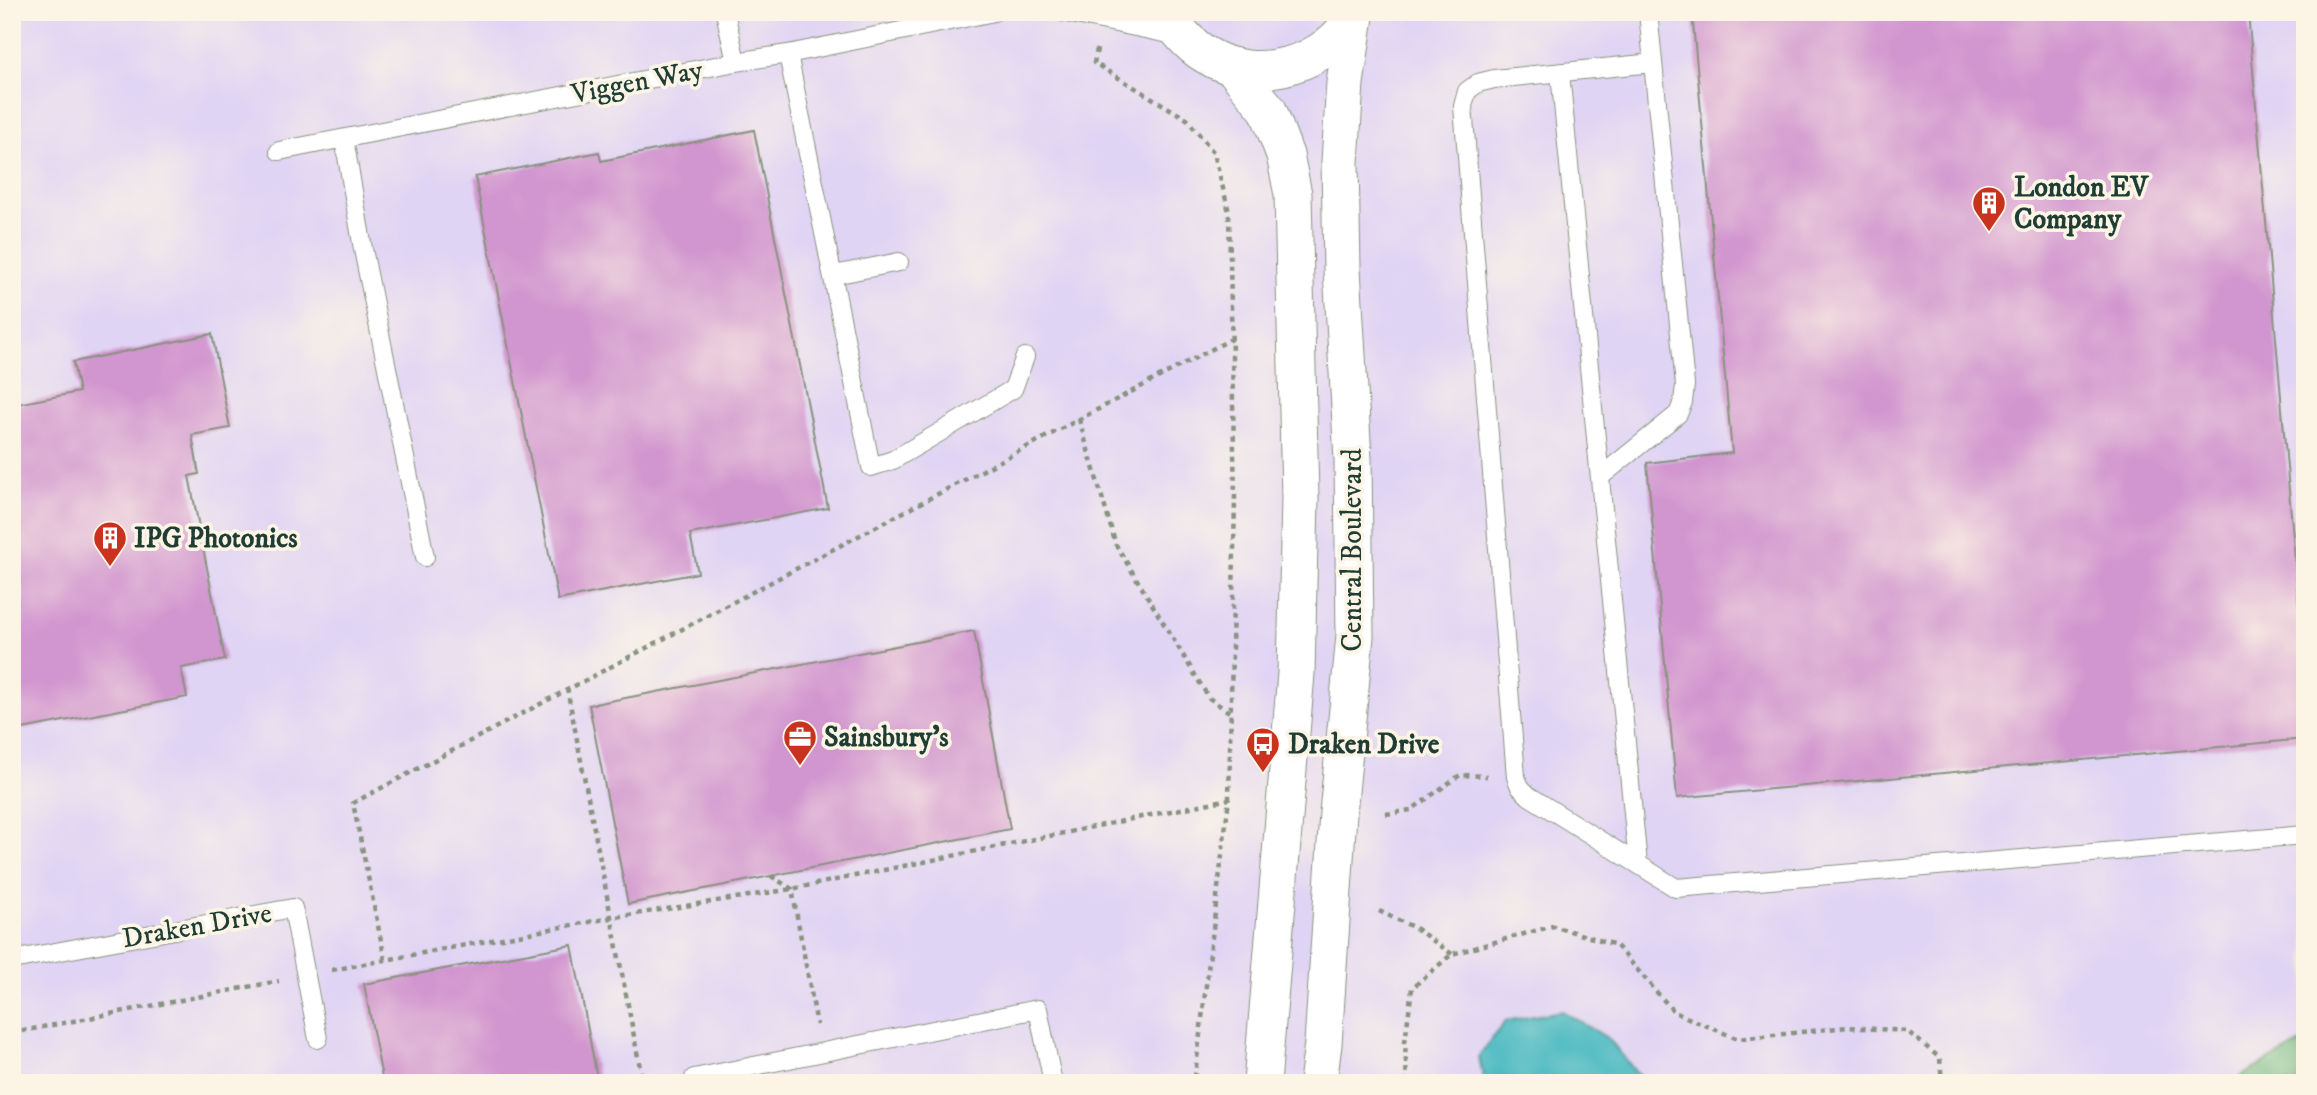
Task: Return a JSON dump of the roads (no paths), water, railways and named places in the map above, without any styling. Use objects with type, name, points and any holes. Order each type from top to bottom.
[{"type":"street","points":[[1174,25],[1207,56],[1232,66],[1262,70],[1290,66],[1312,57],[1327,48],[1356,14]]},
{"type":"street","name":"Central Boulevard","points":[[1318,1083],[1323,1044],[1338,813],[1355,636],[1353,459],[1342,269],[1340,162],[1345,83],[1356,14]]},
{"type":"street","name":"Central Boulevard","points":[[1232,66],[1268,110],[1285,155],[1293,194],[1300,498],[1296,673],[1262,1083]]},
{"type":"lane","points":[[725,12],[736,62]]},
{"type":"lane","name":"Viggen Way","points":[[279,151],[994,12]]},
{"type":"lane","points":[[1062,12],[1103,22],[1174,25]]},
{"type":"lane","points":[[1600,477],[1678,414],[1685,385],[1648,12]]},
{"type":"lane","points":[[788,54],[871,467],[892,460],[1013,389],[1025,357]]},
{"type":"lane","points":[[1653,63],[1478,83],[1467,91],[1463,106],[1516,777],[1520,787],[1529,796],[1676,888],[2305,835]]},
{"type":"lane","points":[[1560,73],[1638,864]]},
{"type":"lane","points":[[344,139],[363,249],[425,557]]},
{"type":"lane","points":[[834,275],[899,262]]},
{"type":"lane","name":"Draken Drive","points":[[12,960],[293,908],[318,1039]]},
{"type":"lane","points":[[695,1083],[694,1078],[1038,1009],[1053,1083]]},
{"type":"water","points":[[1562,1011],[1609,1039],[1642,1080],[1763,1080],[1774,1083],[1484,1083],[1479,1056],[1506,1021]]},
{"type":"place","name":"London EV Company","points":[[1989,233]]},
{"type":"place","name":"IPG Photonics","points":[[110,568]]},
{"type":"place","name":"Sainsbury's","points":[[800,767]]},
{"type":"place","name":"Draken Drive","points":[[1263,774]]}]
